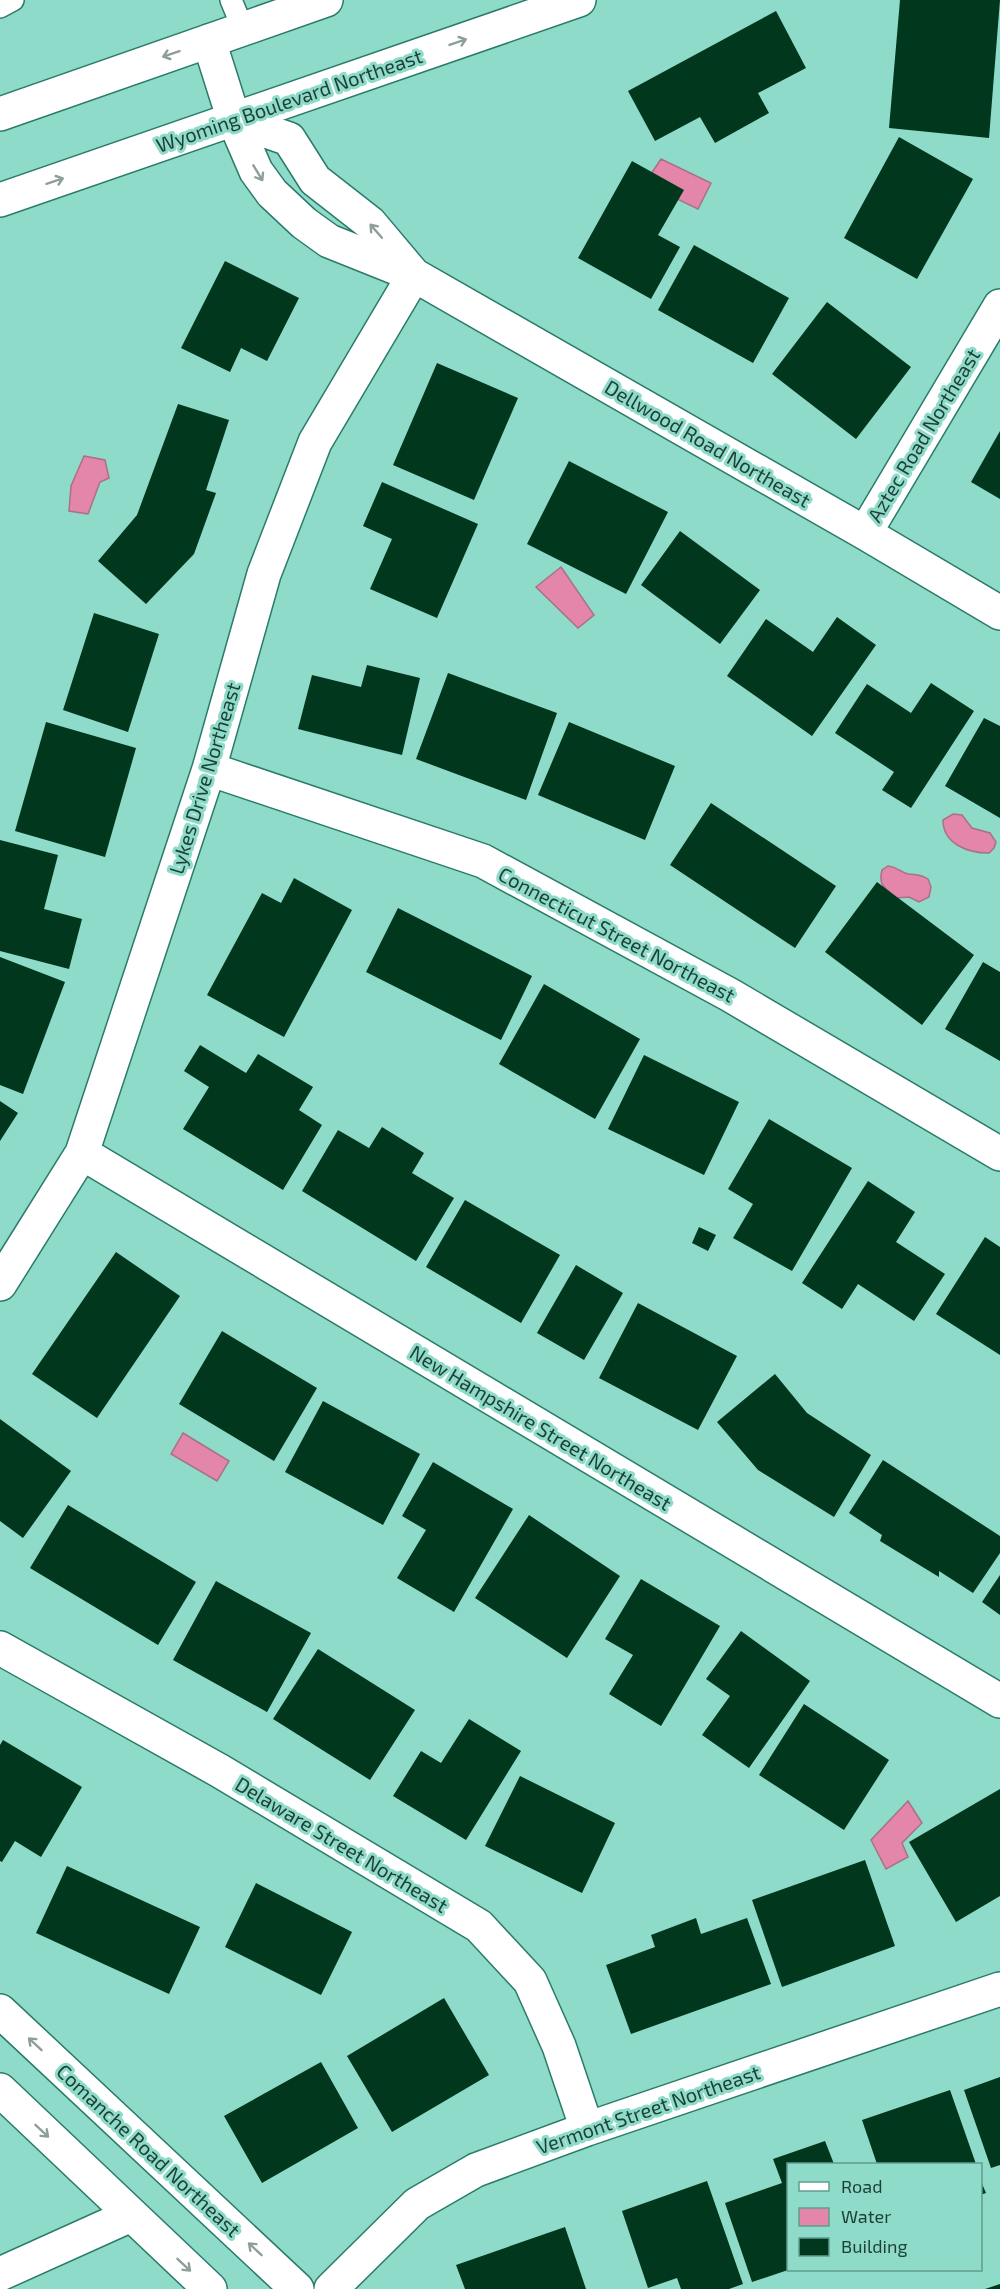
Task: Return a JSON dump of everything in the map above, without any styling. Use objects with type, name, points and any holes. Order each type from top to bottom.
[{"type":"street","points":[[0,114],[209,41],[237,15],[326,0]]},
{"type":"street","name":"Wyoming Boulevard Northeast","points":[[0,200],[579,0]]},
{"type":"street","name":"Dellwood Road Northeast","points":[[209,41],[234,120],[256,171],[272,193],[304,223],[329,242],[414,275],[865,533],[1000,613]]},
{"type":"street","name":"Dellwood Road Northeast","points":[[234,120],[289,139],[315,180],[370,223],[414,275]]},
{"type":"street","name":"Lykes Drive Northeast","points":[[0,1284],[82,1153],[209,769],[264,574],[315,442],[414,275]]},
{"type":"street","name":"Aztec Road Northeast","points":[[865,533],[1000,306]]},
{"type":"street","name":"Connecticut Street Northeast","points":[[209,769],[483,861],[730,995],[1000,1154]]},
{"type":"street","name":"New Hampshire Street Northeast","points":[[82,1153],[1000,1701]]},
{"type":"street","name":"Delaware Street Northeast","points":[[0,1648],[220,1771],[479,1926],[530,1981],[559,2046],[587,2129]]},
{"type":"street","name":"Vermont Street Northeast","points":[[331,2289],[417,2204],[476,2170],[587,2129],[1000,1989]]},
{"type":"street","name":"Comanche Road Northeast","points":[[0,2011],[297,2289]]},
{"type":"street","points":[[0,2090],[210,2289]]},
{"type":"street","points":[[0,2274],[131,2215]]},
{"type":"lane","points":[[0,7],[13,0]]},
{"type":"water","points":[[661,159],[711,183],[698,209],[677,199],[651,174]]},
{"type":"water","points":[[84,456],[105,460],[109,478],[100,482],[88,514],[69,511],[71,486]]},
{"type":"water","points":[[561,567],[594,615],[578,628],[536,587]]},
{"type":"water","points":[[953,814],[962,815],[972,828],[990,833],[996,842],[994,848],[989,853],[981,853],[958,846],[947,835],[944,828],[943,820]]},
{"type":"water","points":[[888,866],[928,879],[931,887],[929,897],[919,902],[909,897],[895,898],[883,886],[881,880],[882,870]]},
{"type":"water","points":[[183,1433],[229,1461],[217,1481],[171,1454]]},
{"type":"water","points":[[908,1801],[922,1823],[902,1843],[908,1857],[886,1869],[871,1840]]},
{"type":"building","points":[[900,0],[1000,0],[989,138],[889,128]]},
{"type":"building","points":[[776,11],[806,68],[758,93],[769,113],[715,143],[700,117],[655,141],[628,91]]},
{"type":"building","points":[[899,137],[973,179],[917,279],[844,238]]},
{"type":"building","points":[[632,161],[684,190],[658,235],[680,247],[651,299],[578,258]]},
{"type":"building","points":[[694,245],[789,298],[753,363],[658,310]]},
{"type":"building","points":[[225,261],[299,298],[267,361],[241,348],[230,372],[181,348]]},
{"type":"building","points":[[827,302],[911,367],[856,439],[772,374]]},
{"type":"building","points":[[437,363],[518,398],[474,500],[393,465]]},
{"type":"building","points":[[178,404],[229,420],[206,490],[216,493],[194,554],[146,604],[98,561],[137,515]]},
{"type":"building","points":[[1000,431],[1000,499],[971,482]]},
{"type":"building","points":[[569,461],[668,512],[626,594],[527,544]]},
{"type":"building","points":[[382,482],[478,524],[437,618],[370,589],[392,539],[363,526]]},
{"type":"building","points":[[680,531],[760,590],[720,644],[641,585]]},
{"type":"building","points":[[94,613],[159,634],[128,732],[63,710]]},
{"type":"building","points":[[837,617],[876,645],[812,736],[727,676],[766,619],[813,652]]},
{"type":"building","points":[[367,665],[420,678],[402,755],[298,729],[312,675],[361,687]]},
{"type":"building","points":[[448,673],[557,713],[526,800],[416,759]]},
{"type":"building","points":[[931,683],[974,711],[911,808],[882,790],[894,772],[835,733],[867,684],[911,713]]},
{"type":"building","points":[[984,718],[1000,726],[1000,818],[945,786]]},
{"type":"building","points":[[46,722],[136,748],[105,857],[15,831]]},
{"type":"building","points":[[569,722],[675,766],[645,840],[538,795]]},
{"type":"building","points":[[711,803],[836,886],[795,948],[670,865]]},
{"type":"building","points":[[0,840],[58,855],[44,909],[82,919],[69,969],[0,951]]},
{"type":"building","points":[[294,878],[352,910],[284,1037],[207,995],[262,893],[281,903]]},
{"type":"building","points":[[877,882],[974,955],[922,1025],[825,952]]},
{"type":"building","points":[[398,908],[532,976],[501,1040],[366,972]]},
{"type":"building","points":[[0,957],[65,982],[23,1094],[0,1085]]},
{"type":"building","points":[[983,962],[1000,972],[1000,1061],[945,1029]]},
{"type":"building","points":[[544,984],[640,1039],[595,1119],[499,1064]]},
{"type":"building","points":[[200,1045],[246,1073],[258,1054],[313,1087],[299,1110],[322,1125],[283,1190],[183,1129],[209,1087],[184,1071]]},
{"type":"building","points":[[644,1055],[739,1102],[704,1175],[608,1129]]},
{"type":"building","points":[[0,1101],[18,1113],[0,1141]]},
{"type":"building","points":[[769,1119],[852,1168],[792,1271],[733,1238],[753,1204],[728,1189]]},
{"type":"building","points":[[382,1127],[424,1153],[412,1173],[454,1198],[416,1261],[302,1191],[338,1130],[369,1148]]},
{"type":"building","points":[[868,1181],[915,1212],[896,1242],[945,1274],[914,1321],[858,1284],[842,1309],[802,1283]]},
{"type":"building","points":[[465,1200],[560,1255],[521,1323],[426,1267]]},
{"type":"building","points":[[699,1227],[716,1235],[708,1251],[692,1243]]},
{"type":"building","points":[[985,1237],[1000,1247],[1000,1355],[936,1314]]},
{"type":"building","points":[[116,1252],[180,1296],[97,1418],[32,1374]]},
{"type":"building","points":[[576,1265],[623,1293],[584,1360],[537,1333]]},
{"type":"building","points":[[638,1303],[737,1356],[698,1430],[599,1378]]},
{"type":"building","points":[[222,1331],[317,1388],[274,1461],[179,1404]]},
{"type":"building","points":[[775,1374],[807,1413],[871,1455],[834,1517],[758,1470],[717,1422]]},
{"type":"building","points":[[323,1401],[420,1454],[383,1525],[285,1472]]},
{"type":"building","points":[[0,1419],[71,1471],[23,1538],[0,1521]]},
{"type":"building","points":[[883,1460],[1000,1536],[1000,1553],[973,1593],[939,1571],[939,1577],[880,1541],[882,1535],[849,1513]]},
{"type":"building","points":[[433,1462],[513,1509],[454,1612],[397,1578],[426,1530],[402,1516]]},
{"type":"building","points":[[68,1505],[196,1582],[158,1645],[30,1568]]},
{"type":"building","points":[[529,1515],[620,1576],[567,1658],[475,1598]]},
{"type":"building","points":[[1000,1575],[1000,1615],[982,1602]]},
{"type":"building","points":[[641,1579],[720,1626],[661,1726],[609,1694],[633,1655],[605,1639]]},
{"type":"building","points":[[216,1581],[311,1633],[267,1712],[173,1660]]},
{"type":"building","points":[[741,1631],[810,1681],[749,1768],[702,1735],[730,1696],[706,1679]]},
{"type":"building","points":[[318,1649],[415,1710],[370,1780],[273,1719]]},
{"type":"building","points":[[804,1704],[889,1760],[844,1830],[759,1775]]},
{"type":"building","points":[[469,1719],[521,1751],[466,1840],[393,1796],[421,1751],[441,1763]]},
{"type":"building","points":[[3,1740],[82,1787],[41,1857],[15,1841],[2,1862],[0,1861],[0,1745]]},
{"type":"building","points":[[520,1776],[615,1823],[582,1893],[485,1846]]},
{"type":"building","points":[[1000,1789],[1000,1896],[956,1922],[909,1842]]},
{"type":"building","points":[[865,1860],[895,1946],[782,1987],[752,1900]]},
{"type":"building","points":[[67,1866],[200,1927],[169,1994],[36,1933]]},
{"type":"building","points":[[256,1883],[352,1932],[321,1995],[225,1947]]},
{"type":"building","points":[[696,1918],[701,1934],[747,1918],[771,1984],[631,2034],[606,1965],[655,1947],[651,1935]]},
{"type":"building","points":[[444,1998],[489,2075],[392,2132],[347,2056]]},
{"type":"building","points":[[321,2062],[358,2128],[262,2183],[224,2116]]},
{"type":"building","points":[[1000,2077],[1000,2165],[991,2168],[964,2090]]},
{"type":"building","points":[[950,2090],[976,2163],[877,2163],[862,2120]]},
{"type":"building","points":[[825,2141],[834,2163],[787,2163],[787,2270],[752,2282],[725,2203],[782,2183],[773,2159]]},
{"type":"building","points":[[707,2181],[743,2284],[729,2289],[681,2289],[677,2278],[648,2288],[622,2211]]},
{"type":"building","points":[[565,2227],[586,2289],[465,2289],[456,2265]]},
{"type":"building","points":[[1000,2284],[1000,2289],[985,2289]]}]
